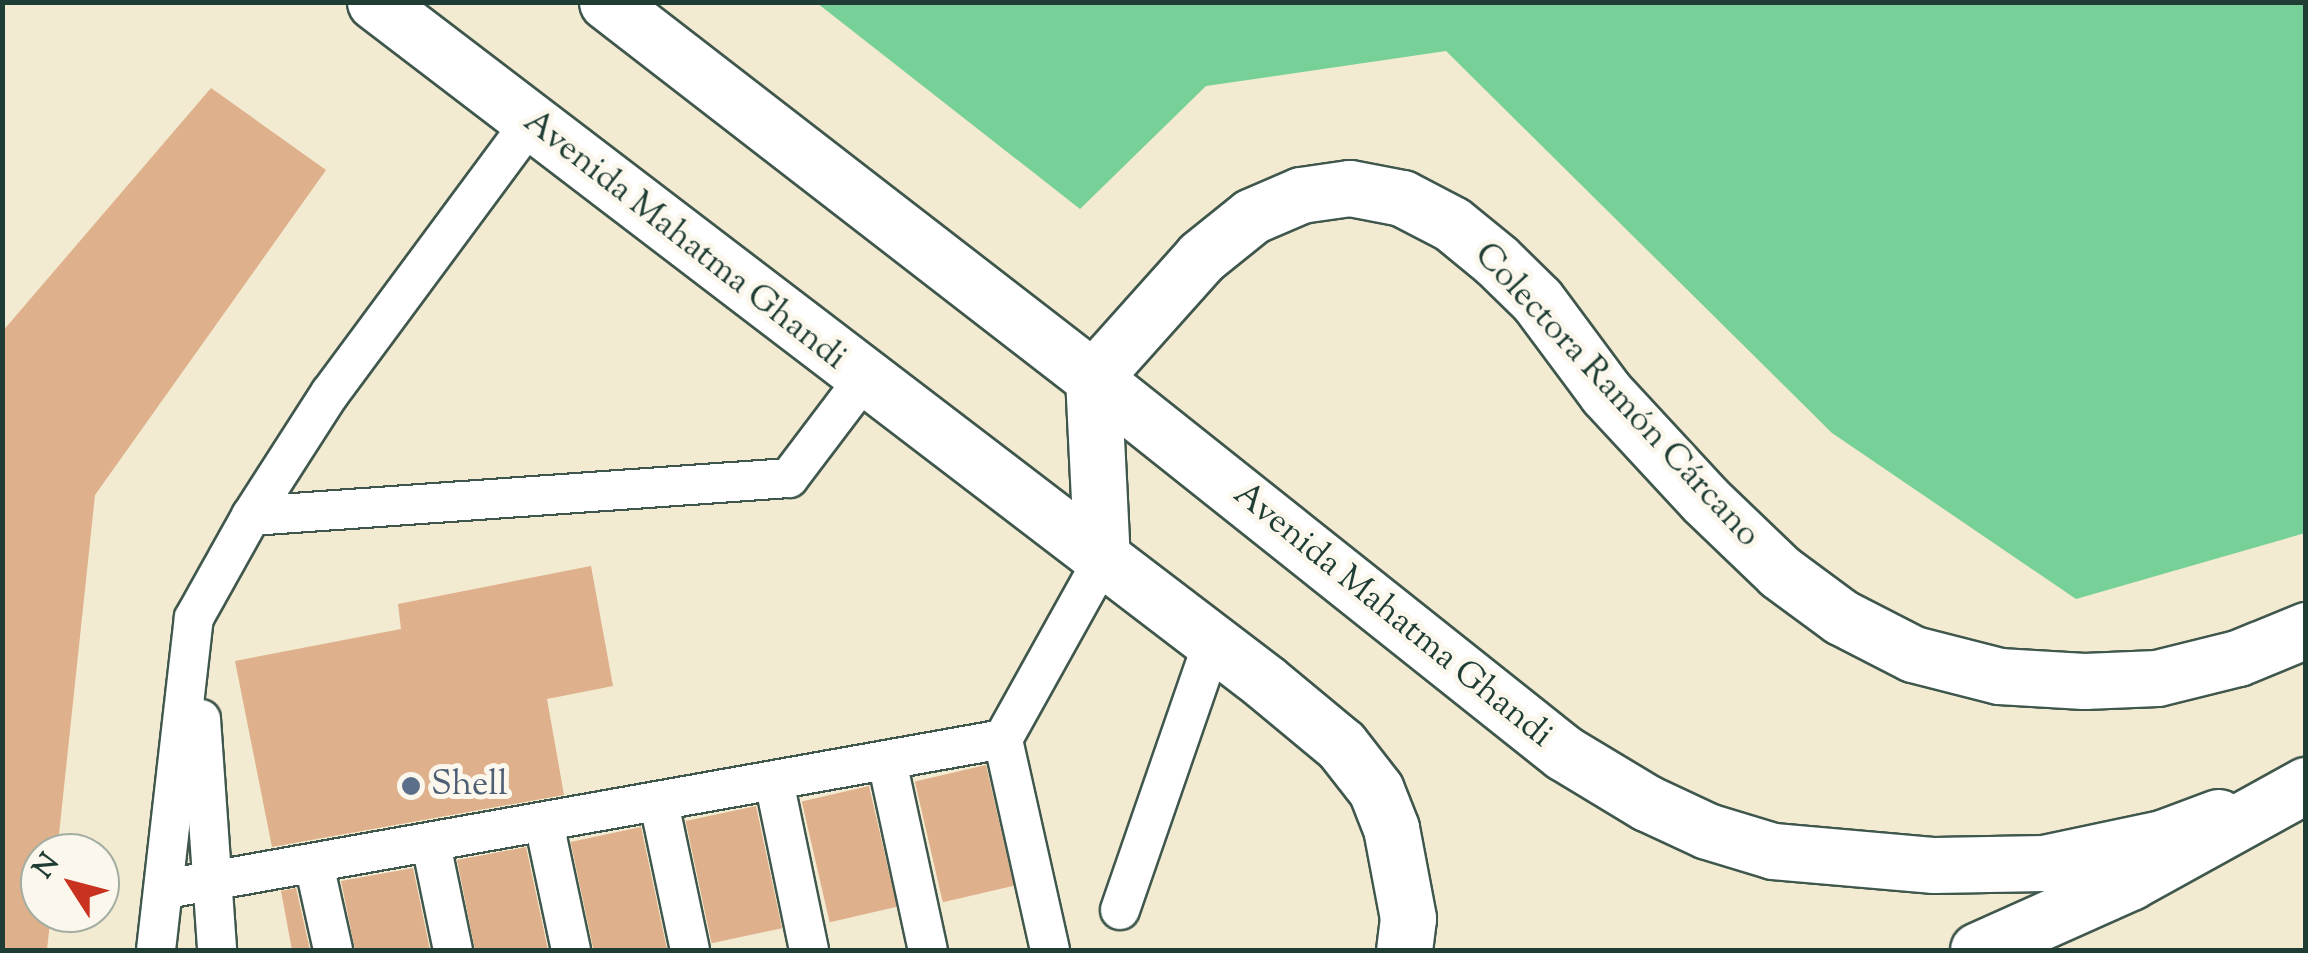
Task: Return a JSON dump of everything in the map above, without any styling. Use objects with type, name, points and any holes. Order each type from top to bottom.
[{"type":"main road","name":"Avenida Mahatma Ghandi","points":[[374,2],[1341,745],[1376,790],[1403,874],[1408,918],[1404,950]]},
{"type":"main road","name":"Avenida Mahatma Ghandi","points":[[607,2],[1093,378],[1564,753],[1647,803],[1707,830],[1773,851],[1842,860],[2044,863],[2162,838],[2306,784]]},
{"type":"main road","name":"Colectora Ramón Cárcano","points":[[1093,378],[1201,256],[1252,216],[1301,195],[1350,188],[1402,198],[1452,224],[1496,260],[1536,300],[1618,406],[1705,500],[1780,572],[1840,617],[1914,654],[1999,676],[2084,681],[2157,678],[2238,658],[2306,630]]},
{"type":"main road","points":[[1093,378],[1102,561]]},
{"type":"main road","points":[[1978,950],[2130,882],[2306,784]]},
{"type":"lane","points":[[156,950],[166,890],[194,618],[252,516],[330,393],[530,123]]},
{"type":"lane","points":[[252,516],[788,478],[863,380]]},
{"type":"lane","points":[[1050,950],[1003,739],[1102,561]]},
{"type":"lane","points":[[194,618],[218,950]]},
{"type":"lane","points":[[1120,910],[1212,645]]},
{"type":"lane","points":[[166,890],[1003,739]]},
{"type":"lane","points":[[887,760],[928,950]]},
{"type":"lane","points":[[774,781],[809,950]]},
{"type":"lane","points":[[659,802],[690,950]]},
{"type":"lane","points":[[544,823],[571,950]]},
{"type":"lane","points":[[431,844],[453,950]]},
{"type":"lane","points":[[314,864],[334,950]]},
{"type":"green space","points":[[817,3],[2305,3],[2305,533],[2076,599],[1832,433],[1446,51],[1206,86],[1080,209]]},
{"type":"building","points":[[211,88],[326,170],[95,495],[59,833],[20,833],[20,933],[49,933],[47,950],[2,950],[2,332]]},
{"type":"building","points":[[591,566],[613,686],[547,699],[564,795],[272,847],[235,661],[401,629],[398,604]]},
{"type":"building","points":[[986,765],[1014,886],[943,902],[915,781]]},
{"type":"building","points":[[869,786],[897,907],[830,922],[802,802]]},
{"type":"building","points":[[756,806],[782,928],[712,943],[686,821]]},
{"type":"building","points":[[641,827],[667,948],[594,950],[571,842]]},
{"type":"building","points":[[526,847],[548,950],[475,950],[457,860]]},
{"type":"building","points":[[413,868],[430,950],[355,950],[341,881]]},
{"type":"building","points":[[296,888],[310,950],[292,950],[281,891]]},
{"type":"place","name":"Shell","points":[[411,786]]}]
